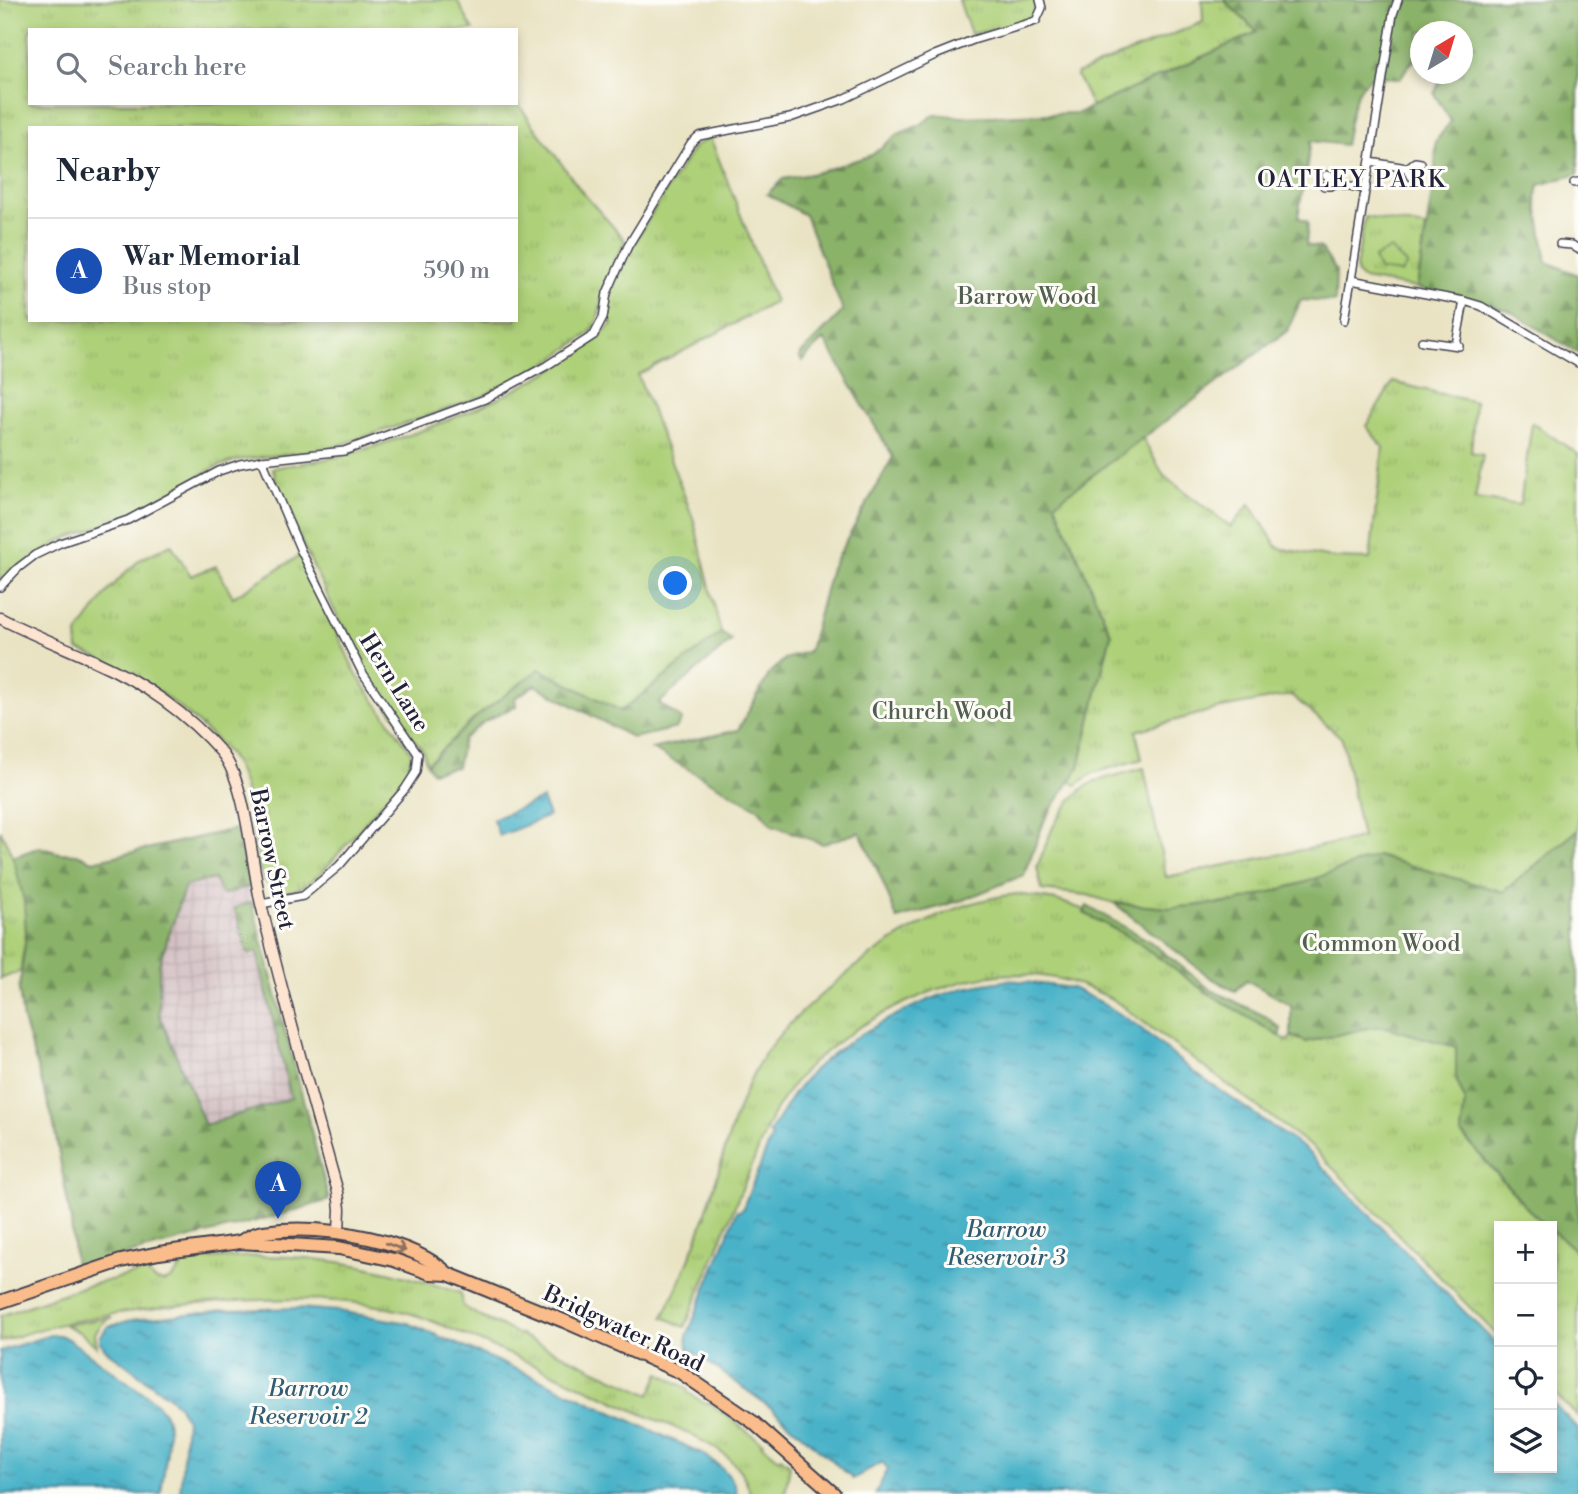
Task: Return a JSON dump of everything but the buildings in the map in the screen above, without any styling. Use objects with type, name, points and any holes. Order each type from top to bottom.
[{"type":"highway","name":"Bridgwater Road","points":[[240,1242],[256,1233],[295,1229],[339,1231],[401,1249],[436,1263],[448,1274]]},
{"type":"highway","points":[[323,1246],[339,1231]]},
{"type":"highway","points":[[339,1231],[340,1239],[345,1244],[372,1255]]},
{"type":"highway","name":"Bridgwater Road","points":[[0,1301],[121,1261],[159,1252],[240,1242],[323,1246],[372,1255],[430,1273],[448,1274],[564,1321],[680,1373],[752,1422],[834,1494]]},
{"type":"highway","points":[[257,1244],[270,1248],[321,1251],[358,1257],[372,1255]]},
{"type":"main road","name":"Barrow Street","points":[[0,618],[38,638],[109,667],[143,687],[184,716],[221,751],[234,773],[241,795],[261,904],[338,1192],[339,1231]]},
{"type":"street","points":[[0,587],[35,555],[60,543],[128,520],[219,471],[262,460],[344,451],[485,399],[547,366],[594,335],[603,318],[607,293],[628,246],[691,143],[699,136],[790,118],[844,99],[934,55],[1036,21],[1042,8],[1040,0]]},
{"type":"street","points":[[1345,320],[1393,14],[1398,0]]},
{"type":"street","points":[[1370,162],[1407,168],[1415,162],[1422,163]]},
{"type":"street","points":[[1407,168],[1410,176],[1418,177]]},
{"type":"street","points":[[1326,175],[1335,177],[1335,183]]},
{"type":"street","points":[[1324,186],[1335,183],[1366,189]]},
{"type":"street","points":[[1560,244],[1572,245],[1578,249]]},
{"type":"street","points":[[1351,280],[1464,301],[1501,316],[1578,363]]},
{"type":"street","points":[[1422,341],[1459,346],[1464,301]]},
{"type":"street","name":"Hern Lane","points":[[261,904],[303,895],[339,866],[405,789],[416,772],[418,754],[388,713],[351,653],[301,551],[262,460]]},
{"type":"shaded area","points":[[214,879],[222,895],[250,886],[252,902],[234,909],[248,954],[257,952],[292,1098],[205,1126],[159,1014],[159,965],[185,886]]},
{"type":"green space","points":[[0,0],[457,0],[472,28],[28,28],[28,105],[518,104],[582,192],[625,240],[608,276],[596,326],[544,365],[483,396],[328,449],[237,460],[214,468],[150,505],[116,521],[59,541],[0,583]]},
{"type":"green space","points":[[959,0],[1036,0],[1037,7],[1033,14],[1018,23],[971,34]]},
{"type":"green space","points":[[1202,0],[1224,0],[1257,32],[1092,107],[1076,74],[1203,22]]},
{"type":"green space","points":[[1224,0],[1578,0],[1578,174],[1539,185],[1536,199],[1547,262],[1578,275],[1578,353],[1508,310],[1417,288],[1435,174],[1436,141],[1451,121],[1434,94],[1439,84],[1473,84],[1473,21],[1410,21],[1410,64],[1400,79],[1378,76],[1363,85],[1354,104],[1345,145],[1311,141],[1298,217],[1308,222],[1306,245],[1321,248],[1336,271],[1335,302],[1301,300],[1287,331],[1055,503],[1111,634],[1079,767],[1045,819],[1024,875],[963,900],[897,919],[860,832],[823,844],[772,825],[759,809],[652,749],[738,730],[770,673],[785,659],[809,651],[831,568],[893,457],[824,339],[802,361],[799,356],[843,311],[805,215],[767,194],[783,179],[816,173],[872,155],[898,134],[920,125],[935,114],[961,117],[1079,113],[1257,32]]},
{"type":"green space","points":[[710,137],[775,302],[638,375],[694,521],[721,633],[621,711],[539,670],[475,718],[427,764],[422,749],[390,710],[365,673],[349,642],[347,630],[338,618],[279,495],[273,468],[336,457],[443,422],[520,387],[587,346],[612,324],[607,314],[609,299],[616,279],[642,230],[694,147]]},
{"type":"green space","points":[[1365,217],[1426,227],[1417,288],[1363,279],[1357,274]]},
{"type":"green space","points":[[1390,249],[1407,265],[1401,273],[1379,270],[1374,258]]},
{"type":"green space","points":[[1393,382],[1475,402],[1471,452],[1483,455],[1475,499],[1520,505],[1532,423],[1578,454],[1578,830],[1503,892],[1377,856],[1306,882],[1236,902],[1168,908],[1114,903],[1087,895],[1042,890],[1037,867],[1053,827],[1070,801],[1095,781],[1144,768],[1166,877],[1362,838],[1342,738],[1291,695],[1217,709],[1136,731],[1142,759],[1093,773],[1076,785],[1070,781],[1079,767],[1111,634],[1054,503],[1142,437],[1164,476],[1231,527],[1250,504],[1278,548],[1332,558],[1370,559],[1383,447],[1366,426]]},
{"type":"green space","points":[[171,544],[191,576],[216,566],[233,597],[301,555],[356,674],[411,752],[411,767],[407,774],[326,868],[301,888],[282,893],[264,880],[241,778],[222,746],[190,716],[146,683],[78,650],[77,634],[109,590],[141,559]]},
{"type":"green space","points":[[721,633],[732,640],[659,703],[682,719],[676,728],[633,738],[535,685],[515,698],[516,706],[485,721],[463,739],[457,767],[432,772],[427,764],[475,718],[539,669],[621,711]]},
{"type":"green space","points":[[236,829],[250,886],[222,895],[214,879],[185,886],[159,965],[159,1014],[205,1125],[291,1098],[257,952],[248,954],[234,908],[252,902],[329,1200],[75,1268],[71,1221],[53,1120],[23,1020],[19,989],[26,935],[24,901],[13,857],[40,847],[59,853],[77,854],[93,861]]},
{"type":"green space","points":[[0,830],[19,879],[26,932],[21,971],[0,979]]},
{"type":"green space","name":"Common Wood","points":[[1578,830],[1578,1253],[1557,1234],[1557,1221],[1541,1221],[1528,1209],[1461,1133],[1465,1100],[1456,1079],[1456,1047],[1386,1027],[1372,1027],[1306,1042],[1291,1036],[1291,1005],[1246,980],[1235,991],[1211,978],[1114,903],[1168,908],[1236,902],[1306,882],[1377,856],[1503,892]]},
{"type":"green space","points":[[1017,894],[1056,900],[1085,910],[1084,913],[1133,939],[1203,990],[1288,1041],[1291,1036],[1306,1042],[1372,1027],[1386,1027],[1457,1047],[1456,1079],[1465,1100],[1461,1134],[1541,1221],[1494,1221],[1494,1332],[1313,1148],[1115,1001],[1066,981],[1013,974],[961,982],[907,1002],[857,1029],[808,1067],[772,1116],[685,1327],[663,1317],[698,1237],[733,1123],[746,1090],[759,1062],[775,1041],[822,994],[888,944],[937,917],[989,899]]},
{"type":"green space","points":[[1087,906],[1148,940],[1211,990],[1267,1017],[1281,1029],[1279,1036],[1203,990],[1133,939],[1084,913]]},
{"type":"green space","points":[[1557,1234],[1578,1253],[1578,1417],[1557,1395]]},
{"type":"green space","points":[[260,1256],[362,1266],[461,1293],[463,1306],[481,1317],[650,1395],[660,1373],[688,1389],[687,1392],[706,1404],[708,1402],[790,1465],[785,1494],[750,1494],[745,1478],[734,1464],[704,1442],[446,1327],[412,1314],[386,1308],[305,1299],[197,1304],[97,1317],[48,1327],[0,1342],[0,1316],[82,1287],[147,1271],[151,1277],[161,1282],[171,1279],[181,1264],[206,1259]]},
{"type":"green space","points":[[112,1317],[95,1333],[97,1347],[81,1333],[65,1325]]},
{"type":"water","points":[[542,799],[549,816],[499,836],[493,819]]},
{"type":"water","name":"Barrow Reservoir 3","points":[[1010,980],[1072,988],[1103,1003],[1138,1026],[1192,1071],[1305,1149],[1494,1342],[1494,1473],[1557,1473],[1557,1407],[1578,1429],[1578,1494],[875,1494],[888,1469],[882,1462],[853,1479],[770,1407],[688,1348],[687,1336],[737,1211],[742,1210],[772,1136],[769,1134],[806,1079],[842,1047],[880,1023],[939,996],[976,985]]},
{"type":"water","name":"Barrow Reservoir 2","points":[[298,1308],[338,1311],[408,1323],[544,1381],[701,1453],[729,1475],[737,1494],[180,1494],[186,1420],[179,1406],[105,1349],[100,1337],[107,1327],[131,1320],[225,1310]]},
{"type":"water","points":[[50,1335],[60,1335],[68,1339],[154,1401],[164,1412],[168,1437],[161,1494],[0,1494],[0,1351]]},
{"type":"place","name":"War Memorial","points":[[278,1219]]},
{"type":"district","name":"OATLEY PARK","points":[[1352,179]]},
{"type":"park label","name":"Barrow Wood","points":[[1027,296]]},
{"type":"park label","name":"Church Wood","points":[[942,711]]}]
